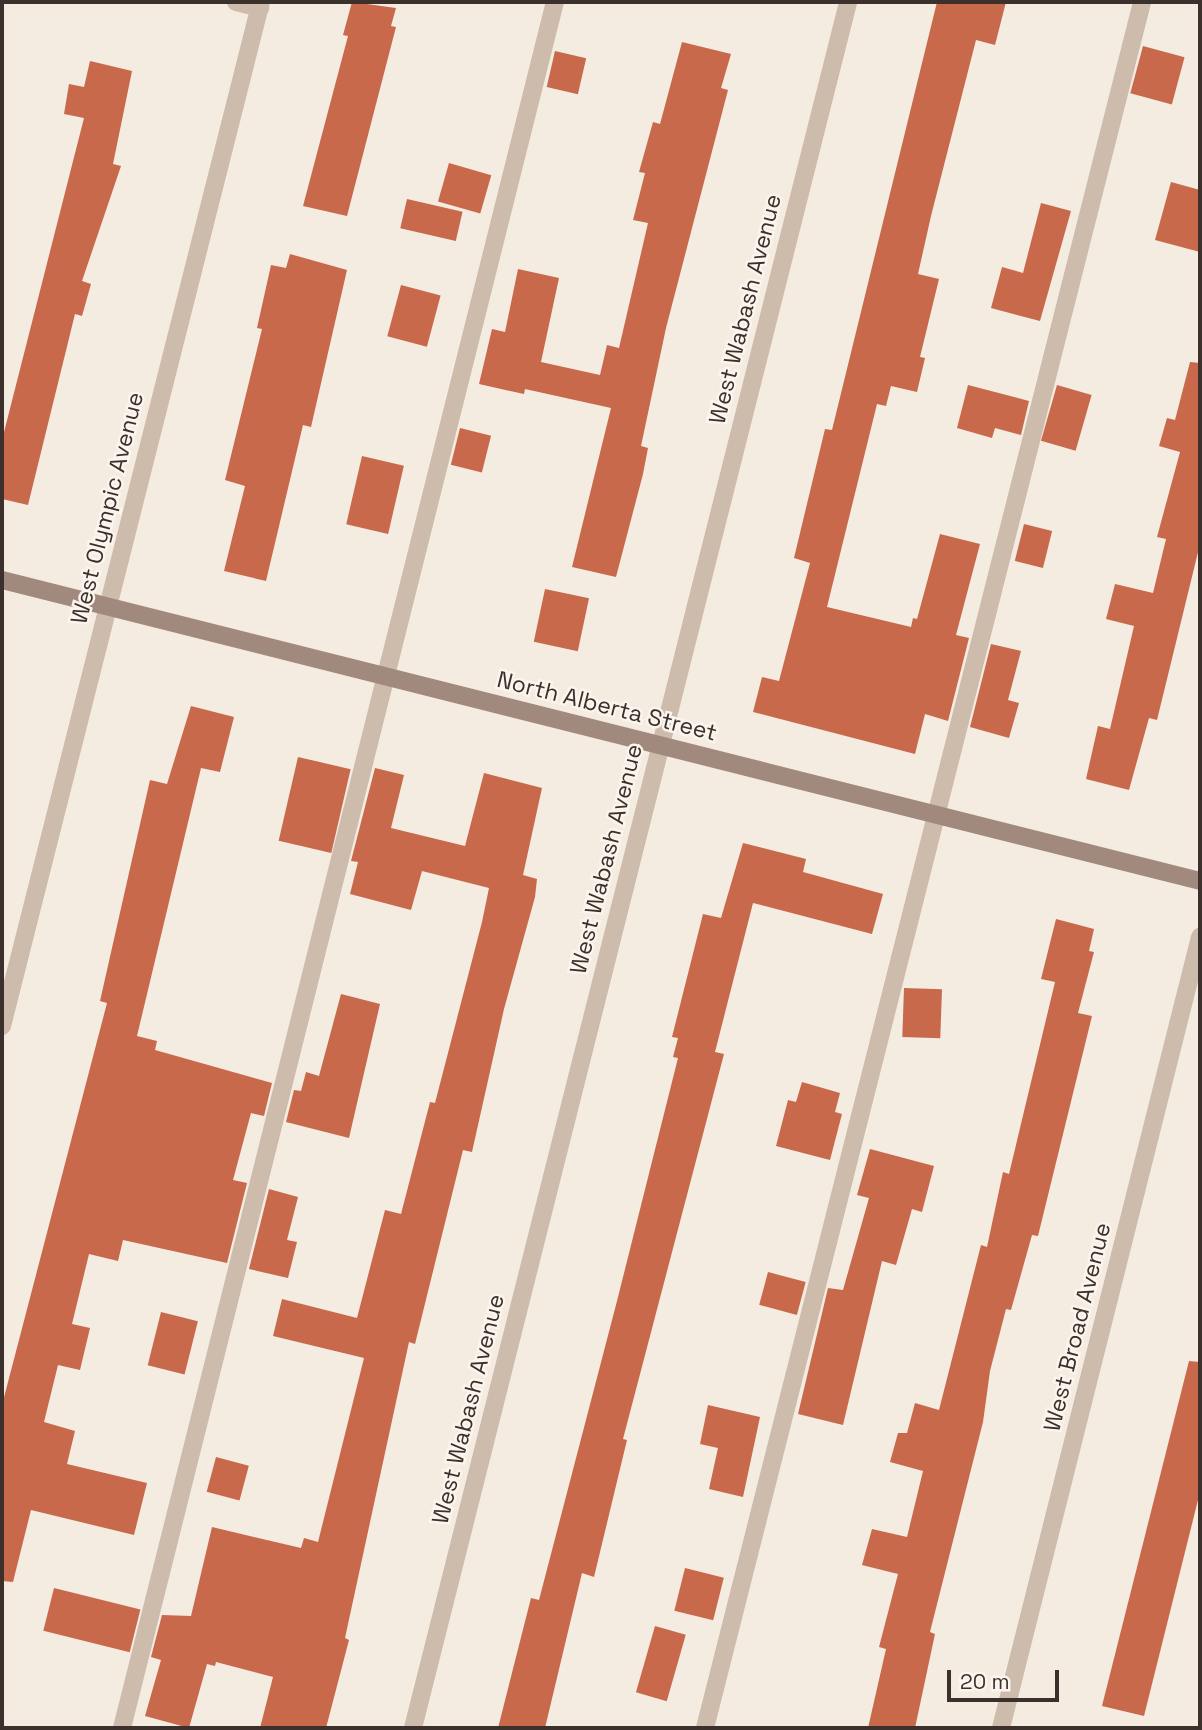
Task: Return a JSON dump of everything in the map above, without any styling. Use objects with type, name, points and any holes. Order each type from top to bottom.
[{"type":"main road","name":"North Alberta Street","points":[[2,580],[1200,881]]},
{"type":"street","points":[[236,2],[261,5]]},
{"type":"street","points":[[122,1728],[555,2]]},
{"type":"street","name":"West Wabash Avenue","points":[[414,1728],[848,2]]},
{"type":"street","points":[[705,1728],[1142,2]]},
{"type":"street","name":"West Olympic Avenue","points":[[2,1026],[261,5]]},
{"type":"street","name":"West Broad Avenue","points":[[1001,1728],[1200,937]]},
{"type":"building","points":[[352,2],[396,8],[391,26],[396,27],[347,216],[303,206],[348,36],[343,35]]},
{"type":"building","points":[[937,2],[1006,2],[995,45],[976,40],[931,216],[918,274],[939,279],[920,357],[925,358],[917,392],[891,386],[886,406],[877,404],[827,607],[911,627],[913,618],[917,619],[940,534],[980,544],[956,635],[969,638],[948,721],[925,714],[915,754],[753,712],[762,677],[779,681],[810,563],[794,558],[825,429],[832,430]]},
{"type":"building","points":[[682,42],[731,54],[721,88],[728,90],[666,328],[641,446],[648,448],[643,474],[616,577],[572,567],[611,408],[525,389],[524,394],[479,384],[492,329],[505,332],[518,269],[559,278],[541,362],[600,375],[607,345],[619,348],[648,223],[633,220],[645,173],[639,172],[653,122],[660,124]]},
{"type":"building","points":[[1143,46],[1185,57],[1172,104],[1130,93]]},
{"type":"building","points":[[555,51],[586,58],[578,94],[547,87]]},
{"type":"building","points":[[90,61],[132,71],[113,164],[121,166],[82,281],[91,284],[82,316],[75,314],[28,505],[2,499],[2,440],[84,118],[64,114],[69,84],[84,87]]},
{"type":"building","points":[[449,163],[491,175],[480,214],[438,201]]},
{"type":"building","points":[[1171,182],[1200,190],[1200,252],[1155,240]]},
{"type":"building","points":[[407,199],[463,212],[456,241],[400,228]]},
{"type":"building","points":[[1041,203],[1071,211],[1040,321],[991,308],[1002,267],[1023,273]]},
{"type":"building","points":[[290,254],[347,270],[311,427],[303,425],[266,581],[224,571],[245,486],[225,480],[262,329],[257,328],[271,265],[286,268]]},
{"type":"building","points":[[401,285],[441,296],[427,347],[387,336]]},
{"type":"building","points":[[1190,362],[1200,363],[1200,544],[1157,720],[1149,718],[1129,790],[1086,779],[1098,726],[1110,729],[1134,626],[1106,619],[1115,584],[1153,593],[1166,539],[1157,537],[1180,452],[1159,446],[1167,418],[1175,420]]},
{"type":"building","points":[[968,385],[1029,401],[1021,435],[995,428],[992,438],[957,428]]},
{"type":"building","points":[[1057,385],[1092,395],[1076,451],[1041,441]]},
{"type":"building","points":[[460,428],[491,436],[482,473],[451,465]]},
{"type":"building","points":[[362,456],[404,466],[388,534],[346,524]]},
{"type":"building","points":[[1024,524],[1052,531],[1043,568],[1015,561]]},
{"type":"building","points":[[545,589],[589,598],[578,651],[534,642]]},
{"type":"building","points":[[991,644],[1021,651],[1008,700],[1019,703],[1009,738],[970,727]]},
{"type":"building","points":[[191,706],[234,717],[220,772],[201,768],[137,1036],[157,1041],[155,1050],[272,1083],[264,1116],[251,1113],[233,1180],[247,1183],[227,1263],[123,1240],[118,1261],[89,1254],[72,1324],[90,1328],[80,1370],[58,1365],[44,1422],[75,1431],[67,1464],[147,1483],[134,1535],[31,1510],[13,1582],[2,1581],[2,1405],[107,1003],[100,1001],[150,780],[167,784]]},
{"type":"building","points":[[298,757],[351,769],[331,853],[279,841]]},
{"type":"building","points":[[375,768],[404,775],[391,828],[465,846],[484,773],[542,788],[523,875],[537,879],[535,897],[504,1009],[472,1152],[463,1150],[415,1344],[409,1342],[345,1638],[349,1640],[326,1728],[260,1728],[273,1677],[216,1662],[215,1666],[207,1664],[189,1728],[145,1716],[161,1660],[151,1657],[162,1615],[191,1616],[212,1527],[301,1548],[304,1538],[318,1542],[364,1358],[273,1336],[282,1299],[357,1318],[385,1210],[401,1214],[430,1102],[435,1103],[489,888],[422,871],[411,910],[350,894],[358,862],[351,861]]},
{"type":"building","points":[[743,843],[806,859],[803,872],[883,894],[872,934],[753,903],[715,1052],[724,1054],[623,1439],[627,1440],[594,1577],[582,1573],[545,1728],[498,1728],[531,1598],[539,1600],[617,1301],[678,1058],[673,1057],[678,1038],[672,1037],[703,914],[721,918]]},
{"type":"building","points":[[1056,919],[1094,929],[1089,951],[1094,952],[1078,1013],[1092,1016],[1038,1236],[1032,1235],[1011,1310],[1006,1309],[990,1371],[983,1422],[930,1632],[935,1634],[915,1728],[868,1728],[886,1649],[879,1647],[898,1574],[862,1565],[872,1529],[907,1537],[923,1471],[890,1462],[898,1433],[907,1433],[915,1403],[939,1410],[981,1245],[987,1247],[1003,1172],[1009,1174],[1055,982],[1041,979]]},
{"type":"building","points":[[904,988],[942,989],[940,1038],[902,1037]]},
{"type":"building","points":[[341,994],[380,1004],[349,1138],[286,1122],[294,1090],[301,1091],[306,1072],[319,1076]]},
{"type":"building","points":[[802,1082],[840,1093],[835,1112],[842,1114],[830,1160],[776,1146],[788,1100],[796,1102]]},
{"type":"building","points":[[870,1149],[934,1166],[922,1212],[912,1209],[896,1265],[882,1261],[843,1425],[798,1414],[828,1288],[843,1290],[869,1198],[857,1195]]},
{"type":"building","points":[[269,1189],[298,1197],[287,1240],[297,1242],[288,1278],[249,1269]]},
{"type":"building","points":[[768,1272],[806,1282],[797,1315],[759,1305]]},
{"type":"building","points":[[161,1312],[198,1321],[185,1375],[148,1365]]},
{"type":"building","points":[[1189,1361],[1200,1362],[1200,1492],[1144,1716],[1102,1706]]},
{"type":"building","points":[[708,1405],[760,1417],[743,1497],[709,1489],[718,1448],[700,1444]]},
{"type":"building","points":[[216,1457],[249,1466],[240,1501],[207,1492]]},
{"type":"building","points":[[685,1568],[724,1578],[713,1620],[674,1611]]},
{"type":"building","points":[[54,1588],[140,1610],[130,1652],[43,1631]]},
{"type":"building","points":[[655,1626],[686,1635],[667,1701],[636,1692]]}]
